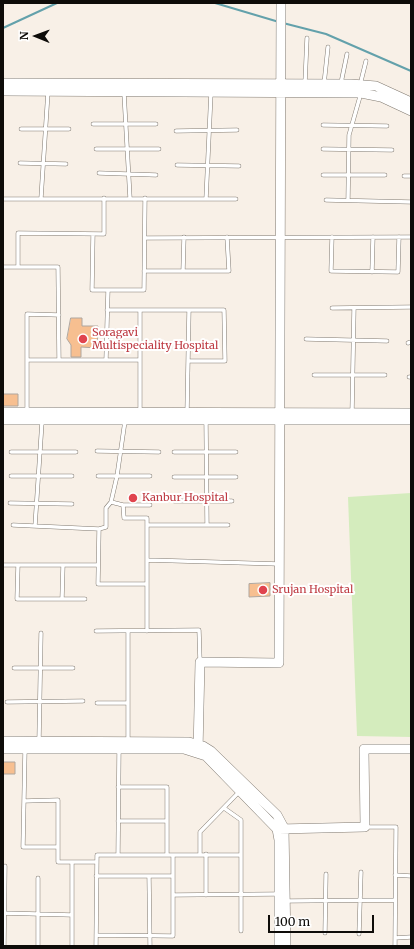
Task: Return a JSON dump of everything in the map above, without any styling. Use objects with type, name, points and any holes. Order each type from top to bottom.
[{"type":"street","points":[[198,748],[200,662],[279,663],[281,3]]},
{"type":"street","points":[[3,83],[361,89],[376,86],[411,102]]},
{"type":"street","points":[[3,91],[211,92],[281,88],[305,84],[341,84],[361,89],[411,111]]},
{"type":"street","points":[[3,412],[206,421],[352,413],[411,413]]},
{"type":"street","points":[[3,420],[125,417],[140,413],[187,413],[411,420]]},
{"type":"street","points":[[3,741],[189,742],[198,748],[240,791],[281,828],[365,827],[364,749],[411,749]]},
{"type":"street","points":[[3,749],[198,748],[211,751],[277,815],[281,828],[286,946]]},
{"type":"street","points":[[279,946],[283,898]]},
{"type":"lane","points":[[305,84],[307,38]]},
{"type":"lane","points":[[324,84],[328,47]]},
{"type":"lane","points":[[341,84],[346,54]]},
{"type":"lane","points":[[348,200],[349,135],[361,89],[366,61]]},
{"type":"lane","points":[[41,198],[48,92]]},
{"type":"lane","points":[[124,92],[130,198]]},
{"type":"lane","points":[[206,199],[211,92]]},
{"type":"lane","points":[[93,124],[156,124]]},
{"type":"lane","points":[[323,125],[387,126]]},
{"type":"lane","points":[[21,129],[69,129]]},
{"type":"lane","points":[[176,131],[237,130]]},
{"type":"lane","points":[[96,149],[159,149]]},
{"type":"lane","points":[[323,149],[392,150]]},
{"type":"lane","points":[[20,163],[66,164]]},
{"type":"lane","points":[[177,165],[239,166]]},
{"type":"lane","points":[[99,173],[156,175]]},
{"type":"lane","points":[[323,175],[385,175]]},
{"type":"lane","points":[[404,176],[411,176]]},
{"type":"lane","points":[[18,267],[18,233],[104,234],[104,198]]},
{"type":"lane","points":[[93,234],[92,290],[144,290],[145,198]]},
{"type":"lane","points":[[3,199],[236,199]]},
{"type":"lane","points":[[326,200],[411,202]]},
{"type":"lane","points":[[144,271],[228,271],[227,237]]},
{"type":"lane","points":[[332,237],[331,271],[372,272],[398,272],[399,237]]},
{"type":"lane","points":[[372,272],[373,237]]},
{"type":"lane","points":[[144,238],[411,237]]},
{"type":"lane","points":[[184,238],[184,271]]},
{"type":"lane","points":[[3,267],[58,267],[59,360]]},
{"type":"lane","points":[[106,360],[108,290]]},
{"type":"lane","points":[[332,308],[411,307]]},
{"type":"lane","points":[[352,413],[354,308]]},
{"type":"lane","points":[[107,310],[224,310],[225,361],[188,361]]},
{"type":"lane","points":[[140,310],[140,413]]},
{"type":"lane","points":[[187,413],[189,310]]},
{"type":"lane","points":[[27,412],[27,314],[59,314]]},
{"type":"lane","points":[[306,340],[387,341]]},
{"type":"lane","points":[[27,360],[140,360]]},
{"type":"lane","points":[[314,375],[385,375]]},
{"type":"lane","points":[[13,525],[99,529],[106,527],[106,508],[111,502],[117,476],[125,417]]},
{"type":"lane","points":[[35,526],[42,420]]},
{"type":"lane","points":[[206,421],[207,525]]},
{"type":"lane","points":[[97,451],[159,452]]},
{"type":"lane","points":[[12,452],[76,452]]},
{"type":"lane","points":[[174,452],[236,452]]},
{"type":"lane","points":[[11,476],[72,476]]},
{"type":"lane","points":[[98,476],[150,476]]},
{"type":"lane","points":[[174,477],[236,477]]},
{"type":"lane","points":[[174,501],[232,501]]},
{"type":"lane","points":[[111,502],[123,505],[150,506]]},
{"type":"lane","points":[[10,503],[72,504]]},
{"type":"lane","points":[[123,505],[124,518],[147,518],[147,631]]},
{"type":"lane","points":[[147,525],[228,525]]},
{"type":"lane","points":[[99,529],[98,584],[147,584]]},
{"type":"lane","points":[[147,560],[280,564]]},
{"type":"lane","points":[[3,565],[98,565]]},
{"type":"lane","points":[[18,565],[17,599],[85,599]]},
{"type":"lane","points":[[62,599],[63,565]]},
{"type":"lane","points":[[96,631],[199,630],[200,662]]},
{"type":"lane","points":[[128,631],[128,741]]},
{"type":"lane","points":[[39,741],[41,633]]},
{"type":"lane","points":[[14,668],[73,668]]},
{"type":"lane","points":[[7,702],[83,701]]},
{"type":"lane","points":[[97,703],[128,703]]},
{"type":"lane","points":[[25,749],[23,847],[58,847]]},
{"type":"lane","points":[[118,749],[118,855]]},
{"type":"lane","points":[[118,788],[167,787],[166,855]]},
{"type":"lane","points":[[200,854],[200,832],[240,791]]},
{"type":"lane","points":[[24,800],[58,800],[58,862],[97,862]]},
{"type":"lane","points":[[224,808],[240,820],[241,931]]},
{"type":"lane","points":[[118,821],[166,821]]},
{"type":"lane","points":[[365,827],[396,827],[395,946]]},
{"type":"lane","points":[[206,854],[206,895]]},
{"type":"lane","points":[[96,946],[97,855],[240,855]]},
{"type":"lane","points":[[96,935],[173,936],[173,855]]},
{"type":"lane","points":[[72,862],[72,946]]},
{"type":"lane","points":[[4,946],[5,866]]},
{"type":"lane","points":[[360,934],[361,872]]},
{"type":"lane","points":[[325,933],[326,874]]},
{"type":"lane","points":[[396,875],[411,876]]},
{"type":"lane","points":[[96,876],[173,876]]},
{"type":"lane","points":[[149,876],[150,946]]},
{"type":"lane","points":[[38,878],[38,946]]},
{"type":"lane","points":[[173,895],[241,894],[325,901],[395,900]]},
{"type":"lane","points":[[4,913],[72,915]]},
{"type":"lane","points":[[395,938],[411,937]]},
{"type":"green space","points":[[411,493],[411,737],[357,736],[348,497]]},
{"type":"building","points":[[71,318],[82,318],[82,326],[98,326],[97,348],[81,347],[81,357],[71,357],[71,345],[67,339]]},
{"type":"building","points":[[3,394],[18,394],[18,406],[3,406]]},
{"type":"building","points":[[270,583],[270,596],[249,597],[249,584]]},
{"type":"building","points":[[3,762],[15,762],[15,774],[3,774]]},
{"type":"waterway","points":[[3,28],[57,3]]},
{"type":"waterway","points":[[215,3],[279,22]]},
{"type":"waterway","points":[[283,23],[326,34],[411,71]]},
{"type":"place","name":"Soragavi Multispeciality Hospital","points":[[83,339]]},
{"type":"place","name":"Kanbur Hospital","points":[[133,498]]},
{"type":"place","name":"Srujan Hospital","points":[[263,590]]}]
